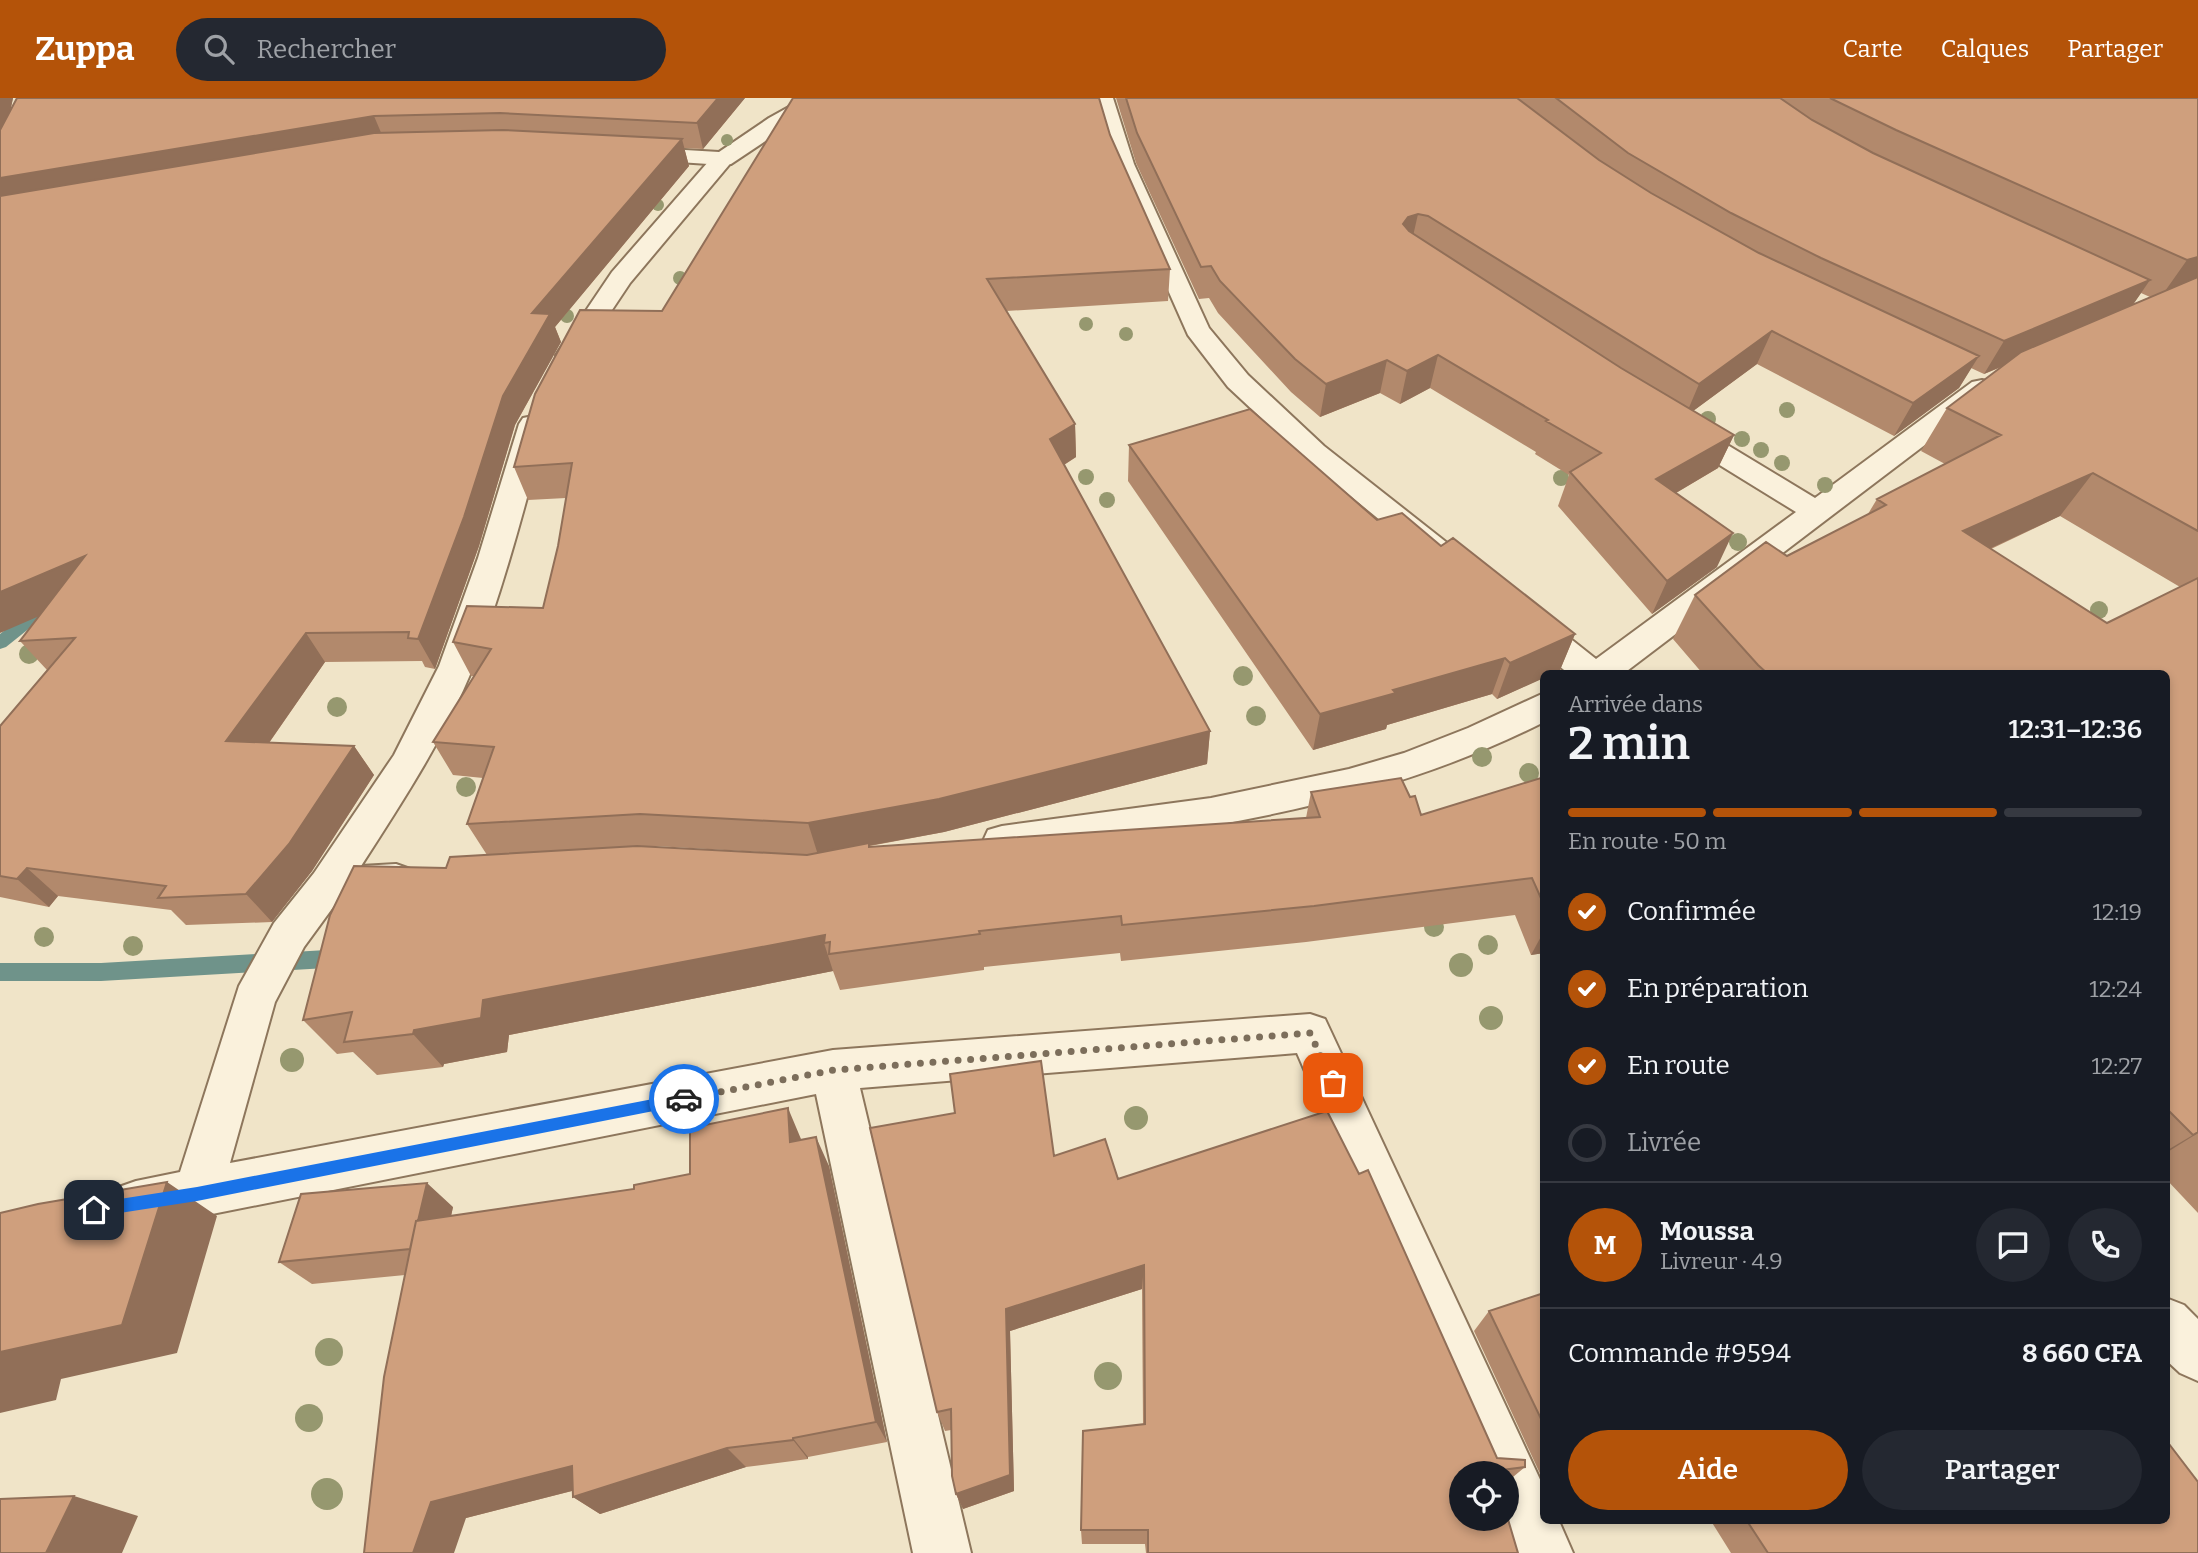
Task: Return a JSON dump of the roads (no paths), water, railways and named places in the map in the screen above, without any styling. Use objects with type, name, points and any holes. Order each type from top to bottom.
[{"type":"street","points":[[197,1194],[254,999],[289,935],[328,884],[409,762],[456,666],[494,558],[532,426],[583,328],[619,279],[723,159],[776,122],[820,98]]},
{"type":"street","points":[[1103,98],[1123,164],[1197,330],[1238,381],[1314,453],[1461,569]]},
{"type":"street","points":[[608,151],[723,159]]},
{"type":"street","points":[[1605,670],[1817,512],[1983,380]]},
{"type":"street","points":[[1655,414],[1817,512]]},
{"type":"street","points":[[1505,604],[1587,670]]},
{"type":"street","points":[[965,846],[1162,820],[1355,783],[1451,752],[1540,708]]},
{"type":"street","points":[[328,884],[437,878]]},
{"type":"street","points":[[94,1210],[197,1194],[834,1070],[1310,1033],[1544,1553]]},
{"type":"street","points":[[834,1070],[942,1553]]},
{"type":"street","points":[[2170,1327],[2198,1354]]},
{"type":"waterway","points":[[0,643],[30,619],[40,598]]},
{"type":"waterway","points":[[0,972],[101,972],[344,958]]}]
